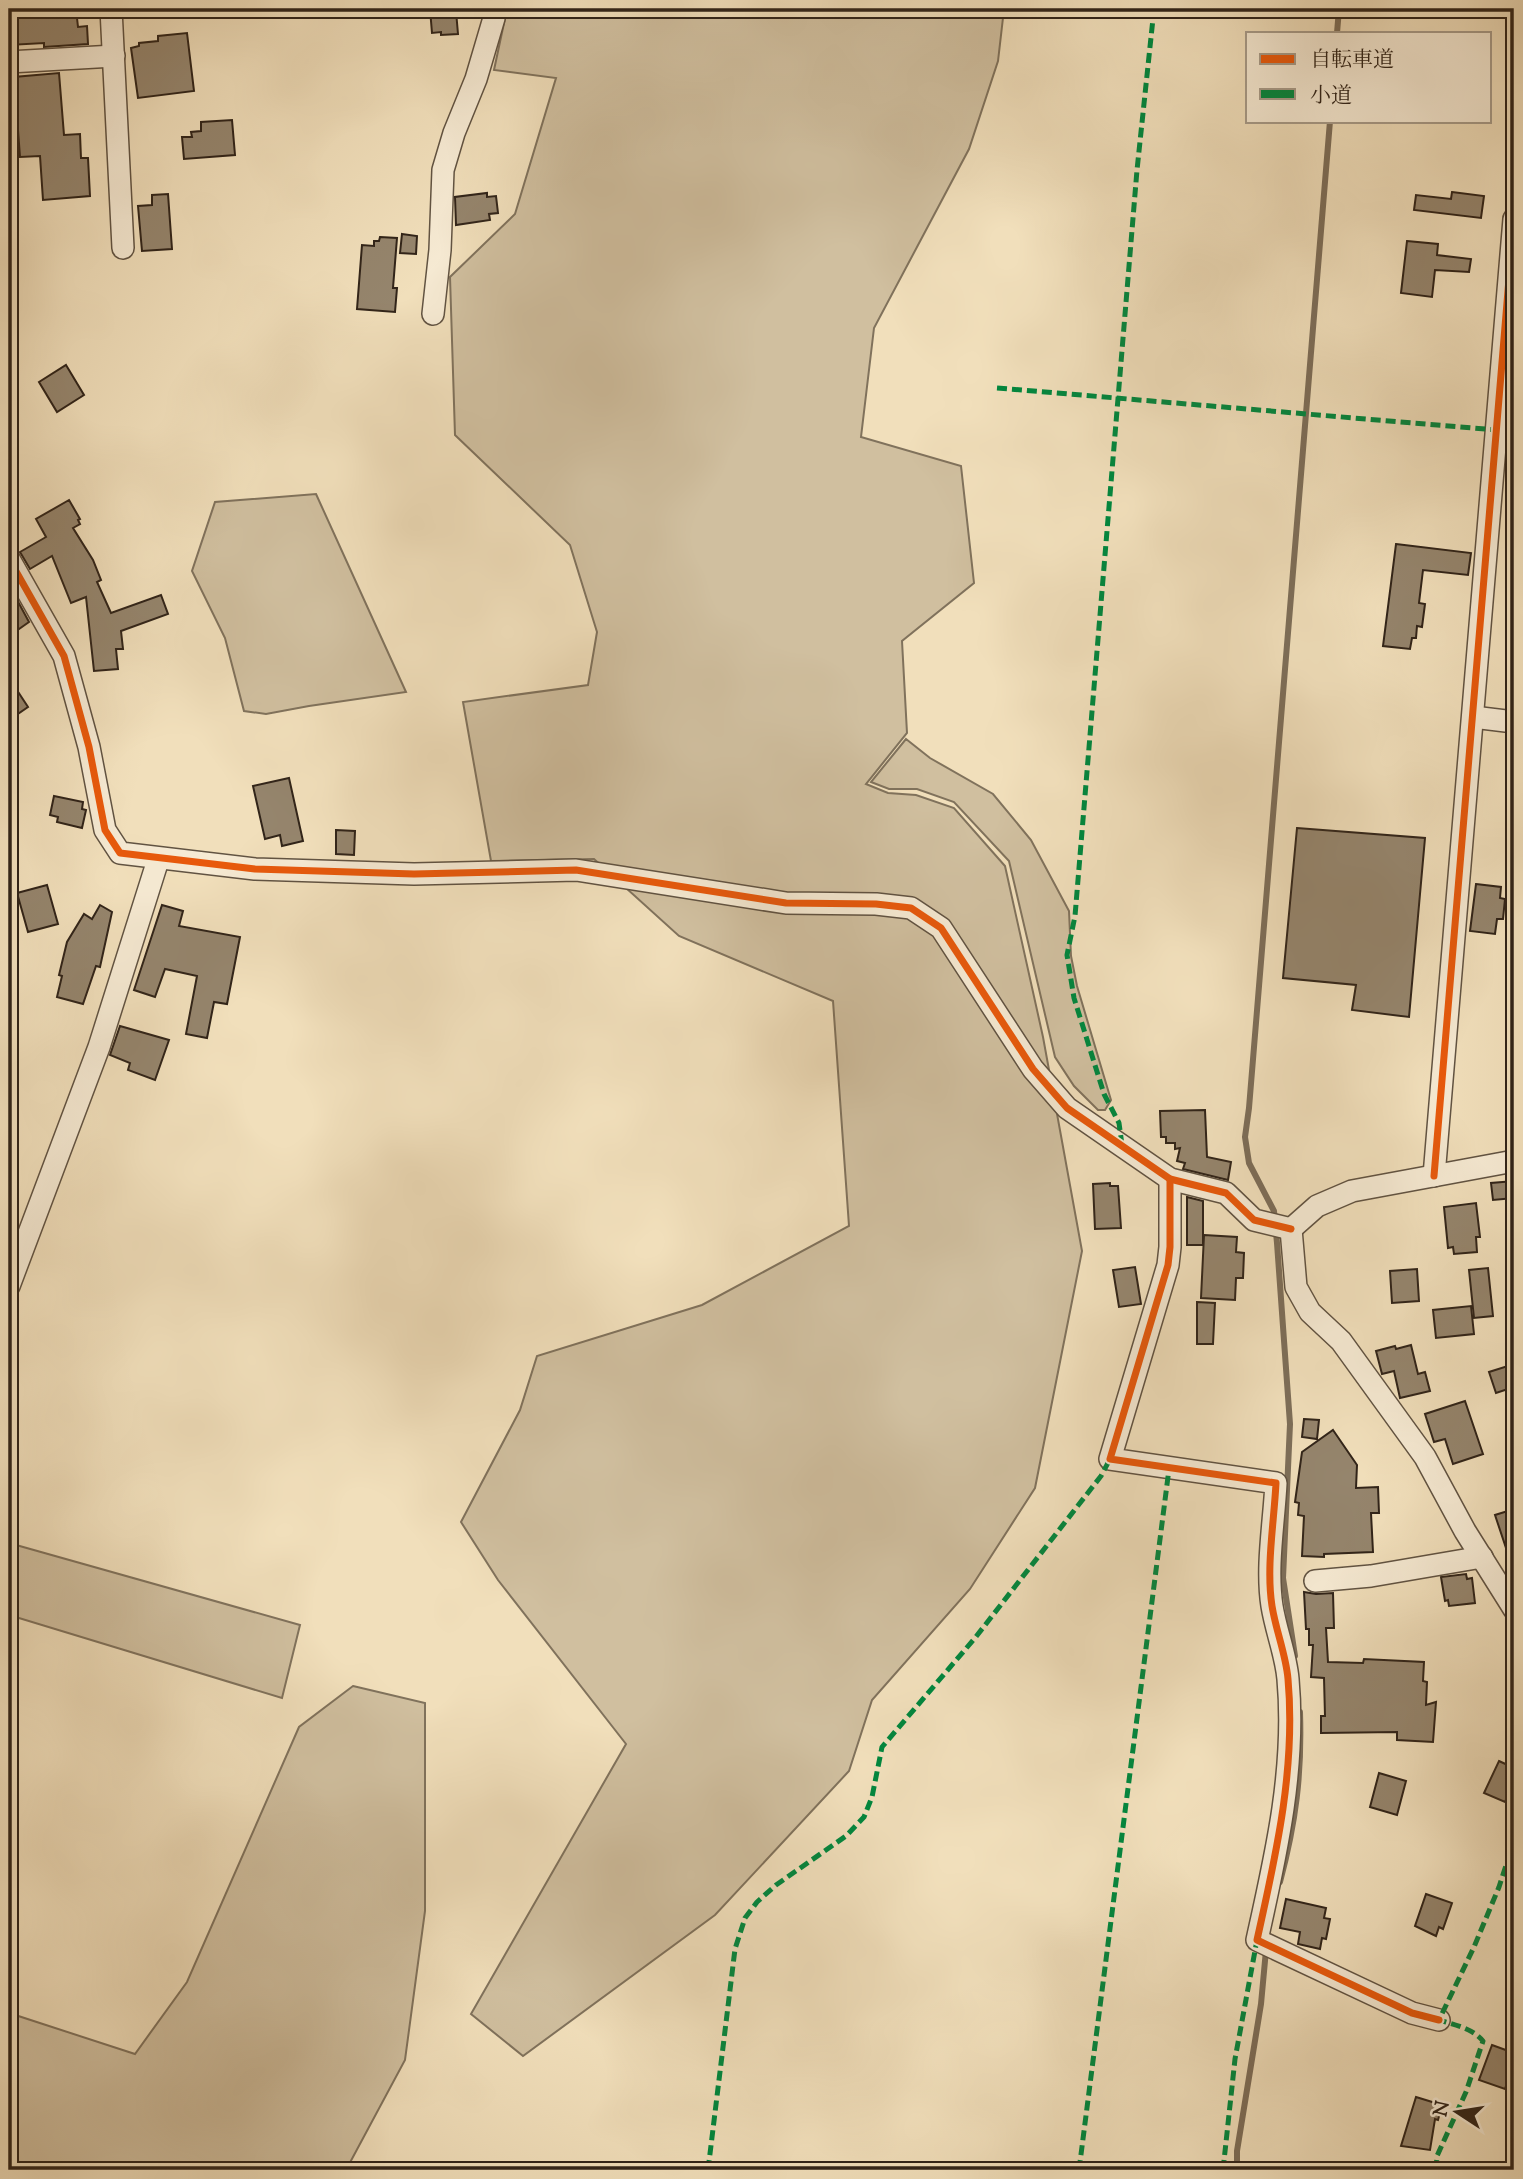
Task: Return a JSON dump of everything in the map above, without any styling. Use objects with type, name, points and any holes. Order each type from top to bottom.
[{"type":"street","points":[[111,9],[123,248]]},
{"type":"street","points":[[433,314],[440,250],[443,170],[454,133],[476,79],[494,18],[494,9]]},
{"type":"street","points":[[9,61],[114,56]]},
{"type":"street","points":[[1434,1176],[1473,717],[1506,430],[1514,219]]},
{"type":"street","points":[[9,559],[64,656],[89,747],[105,830],[120,853],[158,860],[256,869],[414,874],[576,870],[786,903],[876,904],[911,908],[941,928],[1033,1069],[1067,1108],[1170,1179],[1226,1193],[1254,1220],[1291,1229]]},
{"type":"street","points":[[1473,717],[1514,722]]},
{"type":"street","points":[[9,1286],[99,1047],[158,860]]},
{"type":"street","points":[[1291,1229],[1317,1206],[1352,1191],[1514,1161]]},
{"type":"street","points":[[1170,1179],[1168,1265],[1110,1459],[1276,1483],[1272,1605],[1288,1678],[1289,1724],[1280,1837],[1257,1940],[1412,2013],[1439,2020]]},
{"type":"street","points":[[1291,1229],[1296,1287],[1305,1304],[1341,1341],[1425,1457],[1465,1531],[1514,1609]]},
{"type":"street","points":[[1315,1581],[1371,1576],[1482,1558]]},
{"type":"shaded area","points":[[507,9],[1004,9],[998,61],[969,149],[874,328],[861,437],[961,466],[974,583],[902,641],[907,733],[866,784],[888,793],[916,795],[954,808],[1005,866],[1043,1037],[1082,1251],[1035,1488],[970,1589],[872,1700],[849,1771],[715,1915],[523,2056],[471,2014],[626,1744],[498,1580],[461,1522],[520,1410],[537,1356],[702,1305],[849,1226],[833,1001],[679,936],[594,859],[491,861],[463,702],[588,685],[597,632],[570,545],[455,435],[450,277],[515,214],[556,78],[494,70]]},
{"type":"shaded area","points":[[316,494],[406,692],[266,714],[244,711],[225,638],[192,571],[215,502]]},
{"type":"shaded area","points":[[906,739],[930,758],[993,794],[1031,840],[1069,911],[1071,956],[1077,986],[1111,1100],[1105,1110],[1098,1110],[1074,1086],[1055,1057],[1009,861],[954,802],[917,789],[889,789],[871,782]]},
{"type":"shaded area","points":[[9,1543],[300,1625],[282,1698],[9,1615]]},
{"type":"shaded area","points":[[353,1686],[425,1703],[425,1911],[405,2060],[346,2170],[9,2170],[9,2013],[135,2054],[187,1982],[299,1727]]},
{"type":"building","points":[[76,9],[78,27],[87,26],[88,44],[44,47],[44,43],[9,45],[9,10]]},
{"type":"building","points":[[430,9],[456,11],[458,34],[432,33]]},
{"type":"building","points":[[187,33],[194,91],[138,98],[131,48],[139,46],[139,43],[158,41],[158,36]]},
{"type":"building","points":[[59,73],[64,135],[80,134],[81,158],[88,158],[90,196],[43,200],[40,156],[20,157],[14,77]]},
{"type":"building","points":[[232,120],[235,155],[184,159],[182,137],[192,137],[191,132],[201,131],[201,122]]},
{"type":"building","points":[[1452,192],[1484,196],[1481,218],[1414,210],[1416,195],[1451,199]]},
{"type":"building","points":[[487,193],[487,197],[496,196],[498,213],[489,214],[490,220],[456,225],[455,197]]},
{"type":"building","points":[[168,194],[172,249],[142,251],[138,206],[152,205],[152,195]]},
{"type":"building","points":[[402,234],[417,236],[416,254],[400,253]]},
{"type":"building","points":[[380,237],[397,238],[393,288],[397,288],[395,312],[357,309],[362,245],[374,246],[374,241],[379,241]]},
{"type":"building","points":[[1407,241],[1438,244],[1437,255],[1471,259],[1469,272],[1435,270],[1432,297],[1401,293]]},
{"type":"building","points":[[66,365],[84,395],[57,412],[39,382]]},
{"type":"building","points":[[69,500],[80,519],[80,524],[73,528],[93,560],[101,580],[97,582],[111,613],[161,595],[168,614],[121,631],[123,649],[116,649],[118,669],[94,671],[86,597],[71,603],[52,556],[30,569],[20,552],[46,537],[36,519]]},
{"type":"building","points":[[1396,544],[1471,553],[1468,575],[1423,570],[1419,603],[1425,604],[1422,627],[1417,626],[1416,638],[1412,638],[1410,649],[1383,646]]},
{"type":"building","points":[[9,585],[29,622],[9,636]]},
{"type":"building","points":[[9,678],[28,707],[9,720]]},
{"type":"building","points":[[289,778],[303,841],[282,846],[280,835],[265,839],[253,786]]},
{"type":"building","points":[[54,796],[83,802],[82,809],[86,810],[82,828],[57,822],[58,817],[50,815]]},
{"type":"building","points":[[1297,828],[1425,838],[1409,1017],[1352,1010],[1356,985],[1283,978]]},
{"type":"building","points":[[336,830],[355,831],[354,855],[336,854]]},
{"type":"building","points":[[1476,884],[1501,887],[1500,898],[1505,899],[1503,919],[1497,919],[1495,934],[1470,931]]},
{"type":"building","points":[[47,885],[58,924],[28,932],[17,893]]},
{"type":"building","points":[[100,905],[112,912],[100,967],[96,966],[83,1004],[57,997],[67,942],[84,914],[92,919]]},
{"type":"building","points":[[162,905],[183,911],[179,926],[240,937],[227,1004],[214,1002],[207,1038],[186,1034],[197,976],[165,969],[155,997],[134,990]]},
{"type":"building","points":[[120,1026],[169,1040],[155,1080],[128,1070],[130,1063],[110,1055]]},
{"type":"building","points":[[1205,1110],[1207,1157],[1231,1162],[1228,1180],[1183,1169],[1185,1163],[1177,1161],[1180,1148],[1175,1149],[1175,1143],[1166,1143],[1166,1137],[1161,1137],[1160,1111]]},
{"type":"building","points":[[1514,1181],[1514,1198],[1493,1200],[1491,1183]]},
{"type":"building","points":[[1110,1183],[1110,1186],[1118,1186],[1121,1228],[1095,1229],[1093,1184]]},
{"type":"building","points":[[1187,1197],[1203,1201],[1203,1245],[1187,1245]]},
{"type":"building","points":[[1476,1203],[1480,1237],[1476,1237],[1477,1252],[1454,1254],[1453,1247],[1448,1248],[1444,1207]]},
{"type":"building","points":[[1204,1235],[1237,1237],[1236,1252],[1244,1253],[1243,1278],[1236,1278],[1235,1300],[1201,1298]]},
{"type":"building","points":[[1135,1267],[1141,1304],[1119,1307],[1113,1270]]},
{"type":"building","points":[[1488,1268],[1493,1316],[1474,1318],[1469,1270]]},
{"type":"building","points":[[1417,1269],[1419,1301],[1392,1303],[1390,1271]]},
{"type":"building","points":[[1197,1302],[1215,1303],[1213,1344],[1197,1344]]},
{"type":"building","points":[[1471,1306],[1474,1334],[1436,1338],[1433,1310]]},
{"type":"building","points":[[1411,1345],[1418,1374],[1425,1372],[1430,1391],[1400,1398],[1394,1371],[1382,1374],[1376,1351]]},
{"type":"building","points":[[1514,1364],[1514,1387],[1496,1393],[1489,1372]]},
{"type":"building","points":[[1465,1401],[1483,1454],[1453,1464],[1445,1439],[1434,1442],[1425,1414]]},
{"type":"building","points":[[1304,1419],[1319,1420],[1317,1439],[1302,1437]]},
{"type":"building","points":[[1333,1430],[1357,1465],[1356,1488],[1378,1487],[1379,1513],[1371,1513],[1373,1552],[1324,1554],[1324,1557],[1302,1556],[1304,1516],[1298,1515],[1299,1503],[1295,1502],[1302,1452]]},
{"type":"building","points":[[1514,1509],[1514,1562],[1511,1563],[1495,1515]]},
{"type":"building","points":[[1466,1574],[1467,1579],[1472,1578],[1475,1603],[1449,1606],[1448,1600],[1445,1601],[1441,1577]]},
{"type":"building","points":[[1304,1592],[1333,1593],[1334,1628],[1326,1628],[1328,1662],[1363,1663],[1364,1659],[1424,1662],[1426,1705],[1436,1702],[1433,1742],[1397,1740],[1397,1732],[1321,1733],[1321,1716],[1325,1716],[1324,1678],[1311,1677],[1313,1645],[1309,1645],[1309,1629],[1306,1629]]},
{"type":"building","points":[[1499,1761],[1514,1768],[1514,1781],[1505,1802],[1484,1793]]},
{"type":"building","points":[[1379,1773],[1406,1781],[1397,1815],[1370,1807]]},
{"type":"building","points":[[1426,1894],[1452,1903],[1443,1929],[1439,1927],[1436,1936],[1415,1926]]},
{"type":"building","points":[[1286,1899],[1326,1908],[1324,1918],[1330,1919],[1326,1939],[1322,1938],[1320,1949],[1298,1944],[1300,1932],[1280,1928]]},
{"type":"building","points":[[1492,2045],[1514,2053],[1514,2062],[1505,2089],[1479,2080]]},
{"type":"building","points":[[1416,2097],[1442,2105],[1438,2120],[1435,2119],[1430,2150],[1401,2146]]},
{"type":"waterway","points":[[1337,32],[1339,9]]},
{"type":"waterway","points":[[1295,1656],[1283,1578],[1290,1424],[1274,1211],[1249,1163],[1245,1137],[1330,122]]},
{"type":"waterway","points":[[1280,1882],[1297,1798],[1300,1712]]},
{"type":"waterway","points":[[1237,2170],[1237,2151],[1261,2004],[1266,1950]]},
{"type":"marked path","points":[[1122,1145],[1119,1123],[1104,1094],[1074,998],[1067,955],[1075,916],[1137,170],[1154,9]]},
{"type":"marked path","points":[[997,388],[1497,430]]},
{"type":"marked path","points":[[708,2170],[735,1949],[745,1918],[757,1902],[776,1885],[846,1836],[864,1817],[872,1797],[882,1747],[975,1638],[1101,1476],[1110,1459]]},
{"type":"marked path","points":[[1079,2170],[1169,1469]]},
{"type":"marked path","points":[[1436,2170],[1437,2156],[1466,2092],[1483,2041],[1468,2030],[1439,2020],[1474,1947],[1499,1887],[1514,1841]]},
{"type":"marked path","points":[[1223,2170],[1235,2059],[1257,1940]]},
{"type":"cycle path","points":[[1434,1176],[1514,219]]},
{"type":"cycle path","points":[[9,559],[64,656],[89,747],[105,830],[120,853],[255,869],[414,874],[576,870],[786,903],[876,904],[911,908],[941,928],[1033,1069],[1067,1108],[1170,1179],[1226,1193],[1254,1220],[1291,1229]]},
{"type":"cycle path","points":[[1170,1179],[1168,1265],[1110,1459],[1276,1483],[1270,1591],[1287,1670],[1289,1745],[1283,1811],[1257,1940],[1412,2013],[1439,2020]]}]
